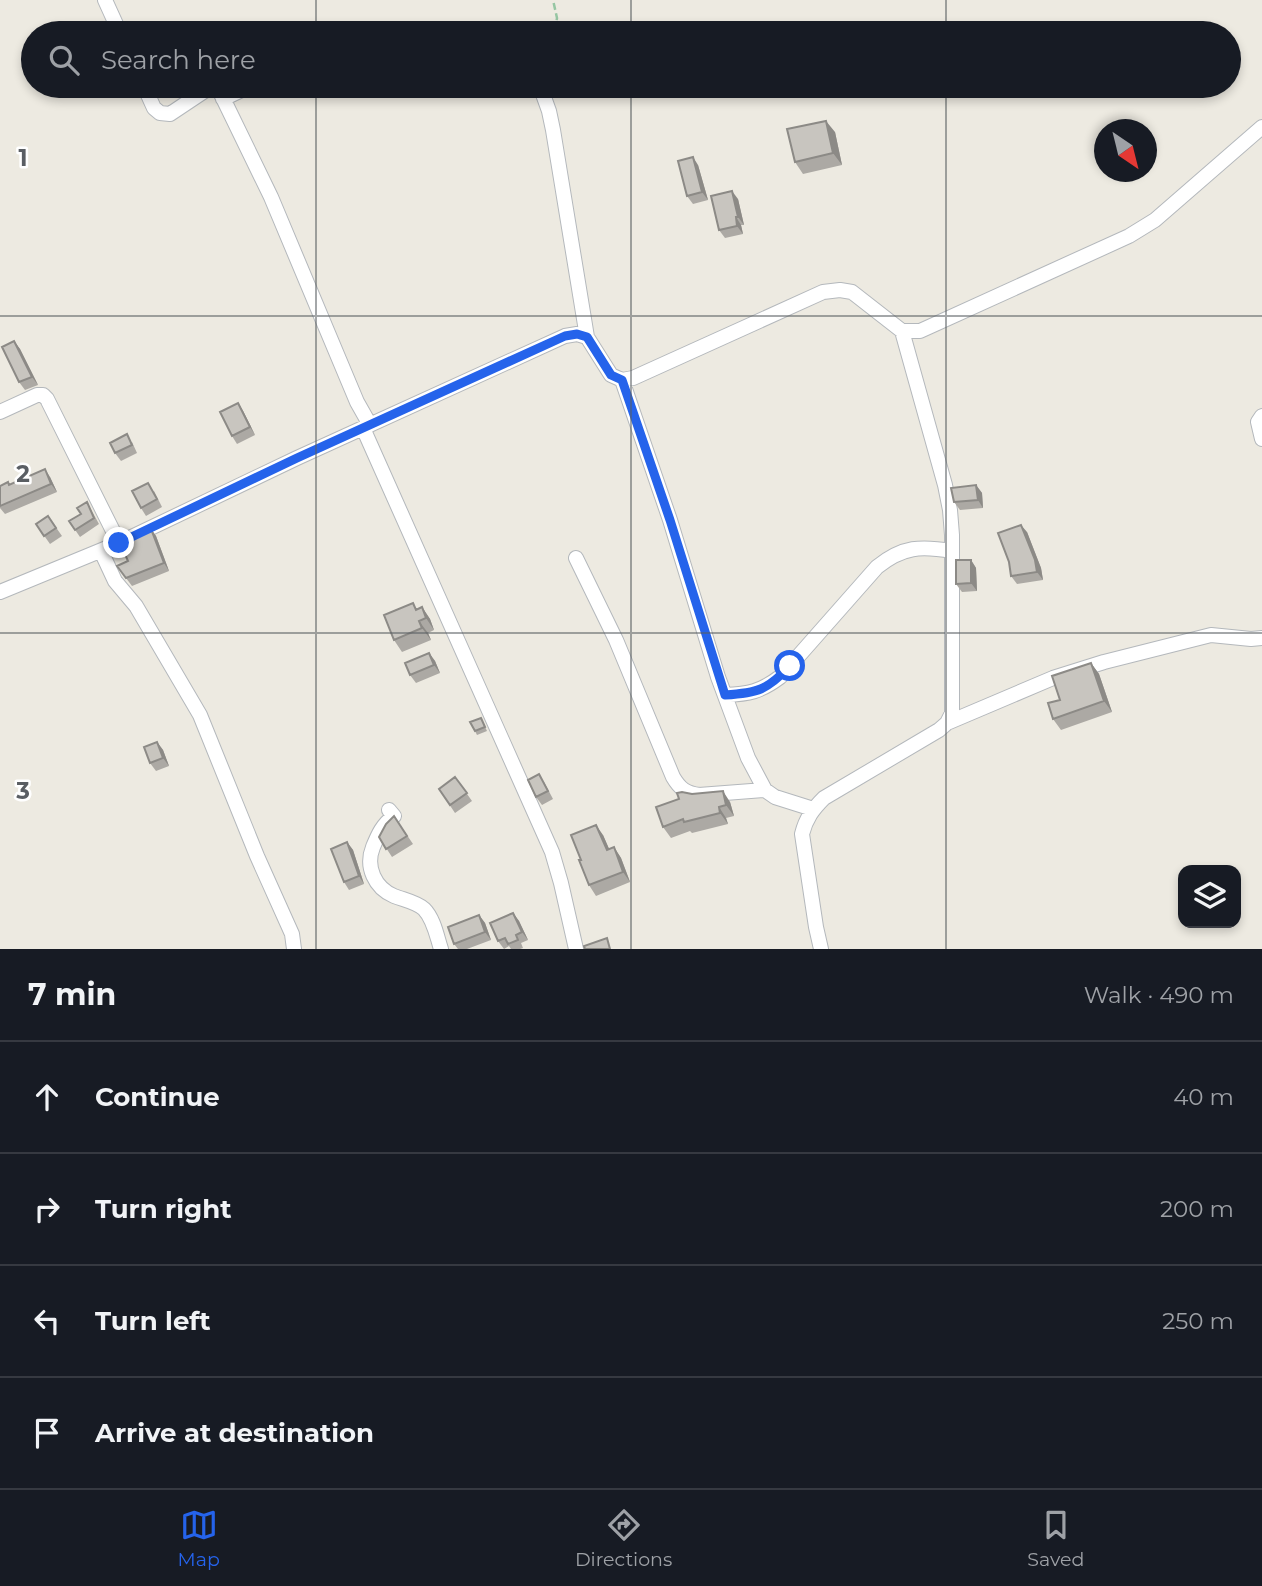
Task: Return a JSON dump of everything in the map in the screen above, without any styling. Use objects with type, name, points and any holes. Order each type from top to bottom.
[{"type":"street","points":[[105,0],[115,21]]},
{"type":"street","points":[[149,98],[160,113],[170,114],[194,98]]},
{"type":"street","points":[[544,98],[549,111],[587,337],[611,375],[622,380],[634,378],[823,292],[852,292],[902,331],[950,510],[953,551],[952,713],[947,723]]},
{"type":"street","points":[[223,99],[257,165],[366,427],[552,852],[576,949]]},
{"type":"street","points":[[902,331],[920,331],[933,326],[1129,236],[1155,220],[1262,127]]},
{"type":"street","points":[[0,592],[119,543],[565,336],[577,334],[587,337]]},
{"type":"street","points":[[622,380],[748,758],[765,790],[775,797],[813,809]]},
{"type":"street","points":[[0,412],[37,395],[43,395],[47,399],[119,543]]},
{"type":"street","points":[[1262,416],[1258,422],[1262,439]]},
{"type":"street","points":[[725,695],[759,691],[780,677],[877,567],[890,557],[918,548],[953,551]]},
{"type":"street","points":[[101,551],[116,581],[136,606],[200,715],[292,934],[294,949]]},
{"type":"street","points":[[576,558],[616,640],[679,788],[689,794],[699,795],[765,790]]},
{"type":"street","points":[[821,949],[803,834],[805,822],[824,798],[947,723],[1053,678],[1211,635],[1262,638]]},
{"type":"street","points":[[389,810],[394,817],[380,830],[370,853],[369,867],[382,889],[427,912],[441,949]]},
{"type":"path","points":[[553,0],[557,21]]},
{"type":"building","points":[[826,121],[833,153],[795,162],[787,129]]},
{"type":"building","points":[[693,157],[702,192],[687,196],[678,161]]},
{"type":"building","points":[[732,191],[738,217],[737,226],[719,230],[711,196]]},
{"type":"building","points":[[14,341],[32,377],[19,382],[2,347]]},
{"type":"building","points":[[238,403],[250,427],[232,436],[220,412]]},
{"type":"building","points":[[127,434],[132,445],[115,453],[110,443]]},
{"type":"building","points":[[45,469],[51,484],[0,506],[0,486],[8,482],[9,485]]},
{"type":"building","points":[[148,483],[157,499],[141,508],[132,491]]},
{"type":"building","points":[[976,485],[978,500],[954,502],[951,488]]},
{"type":"building","points":[[87,502],[94,518],[75,530],[69,521],[81,514],[77,508]]},
{"type":"building","points":[[48,516],[56,528],[44,536],[36,524]]},
{"type":"building","points":[[1021,525],[1037,572],[1011,576],[1009,562],[998,533]]},
{"type":"building","points":[[151,529],[164,563],[126,578],[117,566],[128,561],[120,543]]},
{"type":"building","points":[[956,560],[971,560],[971,583],[956,584]]},
{"type":"building","points":[[413,603],[416,610],[422,607],[426,618],[419,621],[422,628],[394,640],[384,615]]},
{"type":"building","points":[[429,653],[434,665],[410,675],[405,663]]},
{"type":"building","points":[[1091,663],[1104,701],[1053,719],[1048,703],[1060,700],[1052,676]]},
{"type":"building","points":[[481,718],[485,727],[475,731],[470,722]]},
{"type":"building","points":[[157,742],[163,758],[150,763],[144,747]]},
{"type":"building","points":[[539,774],[548,791],[536,797],[528,780]]},
{"type":"building","points":[[455,777],[467,793],[450,805],[439,789]]},
{"type":"building","points":[[723,791],[726,805],[719,807],[720,813],[684,822],[683,819],[663,827],[656,807],[679,799],[677,793]]},
{"type":"building","points":[[394,816],[407,836],[386,849],[379,837]]},
{"type":"building","points":[[596,825],[607,850],[614,847],[623,872],[589,885],[571,835]]},
{"type":"building","points":[[347,842],[359,876],[344,882],[331,849]]},
{"type":"building","points":[[513,913],[522,932],[516,935],[518,940],[508,944],[505,938],[498,941],[490,923]]},
{"type":"building","points":[[479,915],[485,932],[454,944],[448,927]]},
{"type":"building","points":[[607,938],[610,949],[585,949],[584,946]]},
{"type":"route","points":[[119,543],[297,458],[565,336],[577,334],[587,337],[611,375],[622,380],[670,520],[725,695],[759,691],[769,686],[790,666]]}]
